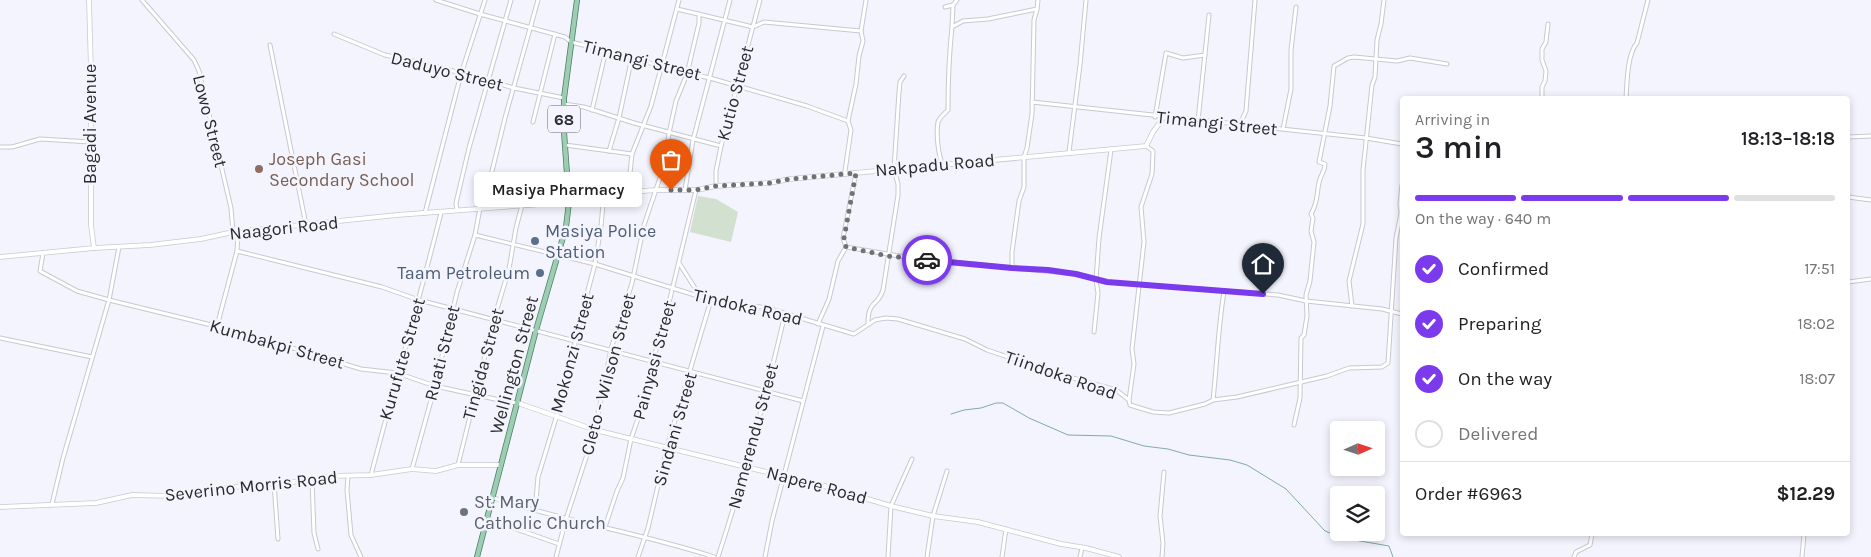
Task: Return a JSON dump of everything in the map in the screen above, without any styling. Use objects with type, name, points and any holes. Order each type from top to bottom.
[{"type":"main road","name":"Wellington Street","points":[[477,557],[494,498],[536,330],[566,227],[569,199],[564,98],[578,0]]},
{"type":"street","name":"Bagadi Avenue","points":[[89,0],[92,142],[91,225],[94,248]]},
{"type":"street","name":"Lowo Street","points":[[142,0],[194,60],[199,72],[231,208],[236,232],[237,251],[217,326]]},
{"type":"street","name":"Timangi Street","points":[[436,0],[565,37],[571,42],[632,57],[687,74],[710,78],[806,106],[848,121]]},
{"type":"street","points":[[425,214],[461,74],[485,0]]},
{"type":"street","points":[[457,210],[458,194],[511,0]]},
{"type":"street","name":"Ruati Street","points":[[412,469],[435,386],[453,308],[475,234],[538,0]]},
{"type":"street","points":[[628,192],[632,154],[651,106],[660,66],[680,0]]},
{"type":"street","points":[[685,190],[694,138],[730,0]]},
{"type":"street","name":"Kutio Street","points":[[716,186],[720,146],[760,0]]},
{"type":"street","points":[[846,174],[851,130],[848,121],[856,84],[858,56],[863,40],[861,31],[866,0]]},
{"type":"street","points":[[943,165],[939,155],[938,122],[941,116],[948,110],[952,11],[953,5],[957,0]]},
{"type":"street","points":[[1012,268],[1012,252],[1019,201],[1024,187],[1024,157],[1027,148],[1032,102],[1034,20],[1038,0]]},
{"type":"street","points":[[1069,152],[1086,0]]},
{"type":"street","points":[[1239,126],[1246,111],[1255,0]]},
{"type":"street","points":[[1352,306],[1349,281],[1363,224],[1363,170],[1366,138],[1372,84],[1377,60],[1377,40],[1384,0]]},
{"type":"street","points":[[1626,96],[1633,47],[1637,43],[1648,0]]},
{"type":"street","points":[[952,11],[946,7],[953,5]]},
{"type":"street","points":[[1283,129],[1291,89],[1291,50],[1296,7]]},
{"type":"street","points":[[677,8],[752,27],[764,22],[861,31]]},
{"type":"street","points":[[952,27],[963,21],[988,19],[1037,9]]},
{"type":"street","name":"Cleto - Wilson Street","points":[[556,557],[566,519],[596,430],[610,349],[632,283],[644,225],[665,163],[668,133],[676,101],[687,74],[699,23],[699,14]]},
{"type":"street","points":[[1198,121],[1209,15]]},
{"type":"street","points":[[1542,96],[1546,71],[1542,60],[1542,49],[1546,42],[1548,24]]},
{"type":"street","name":"Daduyo Street","points":[[334,34],[385,55],[434,66],[488,82],[564,98]]},
{"type":"street","points":[[533,122],[555,34]]},
{"type":"street","points":[[270,45],[306,225]]},
{"type":"street","points":[[592,110],[606,50]]},
{"type":"street","points":[[1155,117],[1166,53],[1183,58],[1205,55]]},
{"type":"street","points":[[609,150],[619,118],[632,57]]},
{"type":"street","points":[[1294,425],[1300,398],[1301,338],[1304,335],[1307,316],[1306,301],[1314,242],[1311,231],[1313,218],[1311,214],[1317,205],[1320,179],[1325,169],[1325,164],[1319,162],[1330,106],[1334,66],[1348,58],[1354,57],[1397,61],[1410,58],[1447,64]]},
{"type":"street","points":[[868,324],[870,306],[880,297],[883,290],[898,195],[898,184],[894,169],[900,82],[904,76]]},
{"type":"street","name":"Timangi Street","points":[[1032,102],[1155,117],[1183,118],[1239,126],[1366,138],[1400,144]]},
{"type":"street","points":[[564,104],[720,146]]},
{"type":"street","points":[[1129,400],[1134,364],[1132,349],[1144,242],[1141,207],[1152,174],[1153,152],[1146,146],[1164,117]]},
{"type":"street","points":[[1850,138],[1871,136]]},
{"type":"street","points":[[0,147],[12,147],[40,139],[92,142]]},
{"type":"street","points":[[565,145],[632,154]]},
{"type":"street","name":"Nakpadu Road","points":[[569,199],[628,192],[696,190],[716,186],[769,183],[790,179],[1146,146]]},
{"type":"street","points":[[1094,332],[1098,293],[1096,280],[1099,238],[1111,150]]},
{"type":"street","points":[[934,166],[939,155]]},
{"type":"street","points":[[818,324],[829,300],[838,261],[846,247],[844,238],[856,173]]},
{"type":"street","name":"Painyasi Street","points":[[605,527],[617,491],[624,478],[631,439],[653,368],[653,361],[696,190]]},
{"type":"street","name":"Mokonzi Street","points":[[535,510],[538,477],[563,395],[596,264],[604,194]]},
{"type":"street","points":[[1850,198],[1871,200]]},
{"type":"street","name":"Naagori Road","points":[[0,257],[201,239],[236,232],[569,199]]},
{"type":"street","name":"Tingida Street","points":[[458,465],[494,319],[509,269],[522,205]]},
{"type":"street","name":"Kurufute Street","points":[[370,475],[397,373],[419,300],[441,213]]},
{"type":"street","points":[[1391,311],[1396,238],[1400,217]]},
{"type":"street","name":"Tindoka Road","points":[[475,234],[557,256],[596,264],[711,300],[767,308],[823,326]]},
{"type":"street","points":[[52,504],[62,458],[109,300],[119,247]]},
{"type":"street","points":[[846,247],[888,256],[1039,269],[1076,274],[1096,280],[1165,288],[1191,287],[1224,292],[1278,295],[1306,301],[1400,313]]},
{"type":"street","points":[[237,251],[382,287],[419,300],[804,401]]},
{"type":"street","name":"Kumbakpi Street","points":[[43,253],[40,271],[77,291],[217,326],[360,369],[397,373],[435,386],[518,403]]},
{"type":"street","points":[[679,262],[700,297]]},
{"type":"street","points":[[1850,282],[1871,279]]},
{"type":"street","points":[[1213,400],[1218,358],[1217,341],[1224,292]]},
{"type":"street","name":"Sindani Street","points":[[638,557],[645,538],[667,447],[711,300]]},
{"type":"street","name":"Tiindoka Road","points":[[823,326],[854,334],[868,324],[886,318],[898,319],[965,339],[987,350],[1116,390],[1129,400],[1130,405],[1153,412],[1169,413],[1205,404],[1213,400],[1237,397],[1328,376],[1349,368],[1382,367],[1388,363],[1391,311]]},
{"type":"street","name":"Namerendu Street","points":[[716,557],[735,507],[767,392],[785,314]]},
{"type":"street","points":[[765,557],[772,521],[823,326]]},
{"type":"street","points":[[0,338],[92,357]]},
{"type":"street","name":"Napere Road","points":[[518,403],[596,430],[784,476],[891,506],[933,516],[978,522],[1118,557]]},
{"type":"street","points":[[888,557],[891,506],[912,459]]},
{"type":"street","name":"Severino Morris Road","points":[[0,507],[96,503],[132,494],[173,496],[212,489],[312,481],[331,476],[370,475],[412,469],[436,471],[458,465],[501,465]]},
{"type":"street","points":[[927,557],[933,516],[948,471]]},
{"type":"street","points":[[1162,557],[1160,516],[1164,472]]},
{"type":"street","points":[[348,476],[347,490],[351,535],[361,557]]},
{"type":"street","points":[[312,481],[314,533],[318,549]]},
{"type":"street","points":[[274,483],[278,539]]},
{"type":"street","points":[[494,498],[566,519],[605,527],[716,557]]},
{"type":"street","points":[[488,519],[559,544]]},
{"type":"street","points":[[1002,557],[1006,529]]},
{"type":"street","points":[[1574,557],[1576,552],[1590,545],[1592,536]]},
{"type":"street","points":[[1802,557],[1804,536]]},
{"type":"street","points":[[1080,557],[1082,548]]},
{"type":"green space","points":[[698,196],[716,199],[738,212],[731,242],[690,232]]},
{"type":"waterway","points":[[951,414],[1003,403],[1029,418],[1068,435],[1111,436],[1144,446],[1168,449],[1189,455],[1230,460],[1247,465],[1286,489],[1325,531],[1343,538],[1389,546],[1393,557]]},
{"type":"way so far","points":[[671,190],[696,190],[716,186],[737,186],[856,173],[844,238],[846,247],[888,256],[927,260]]},
{"type":"place","name":"Joseph Gasi Secondary School","points":[[259,169]]},
{"type":"place","name":"Masiya Pharmacy","points":[[671,190]]},
{"type":"place","name":"Masiya Police Station","points":[[535,241]]},
{"type":"place","name":"Taam Petroleum","points":[[540,273]]},
{"type":"place","name":"St. Mary Catholic Church","points":[[464,512]]},
{"type":"route","points":[[927,260],[1048,270],[1076,274],[1107,282],[1146,284],[1165,288],[1191,287],[1224,292],[1263,294]]}]
